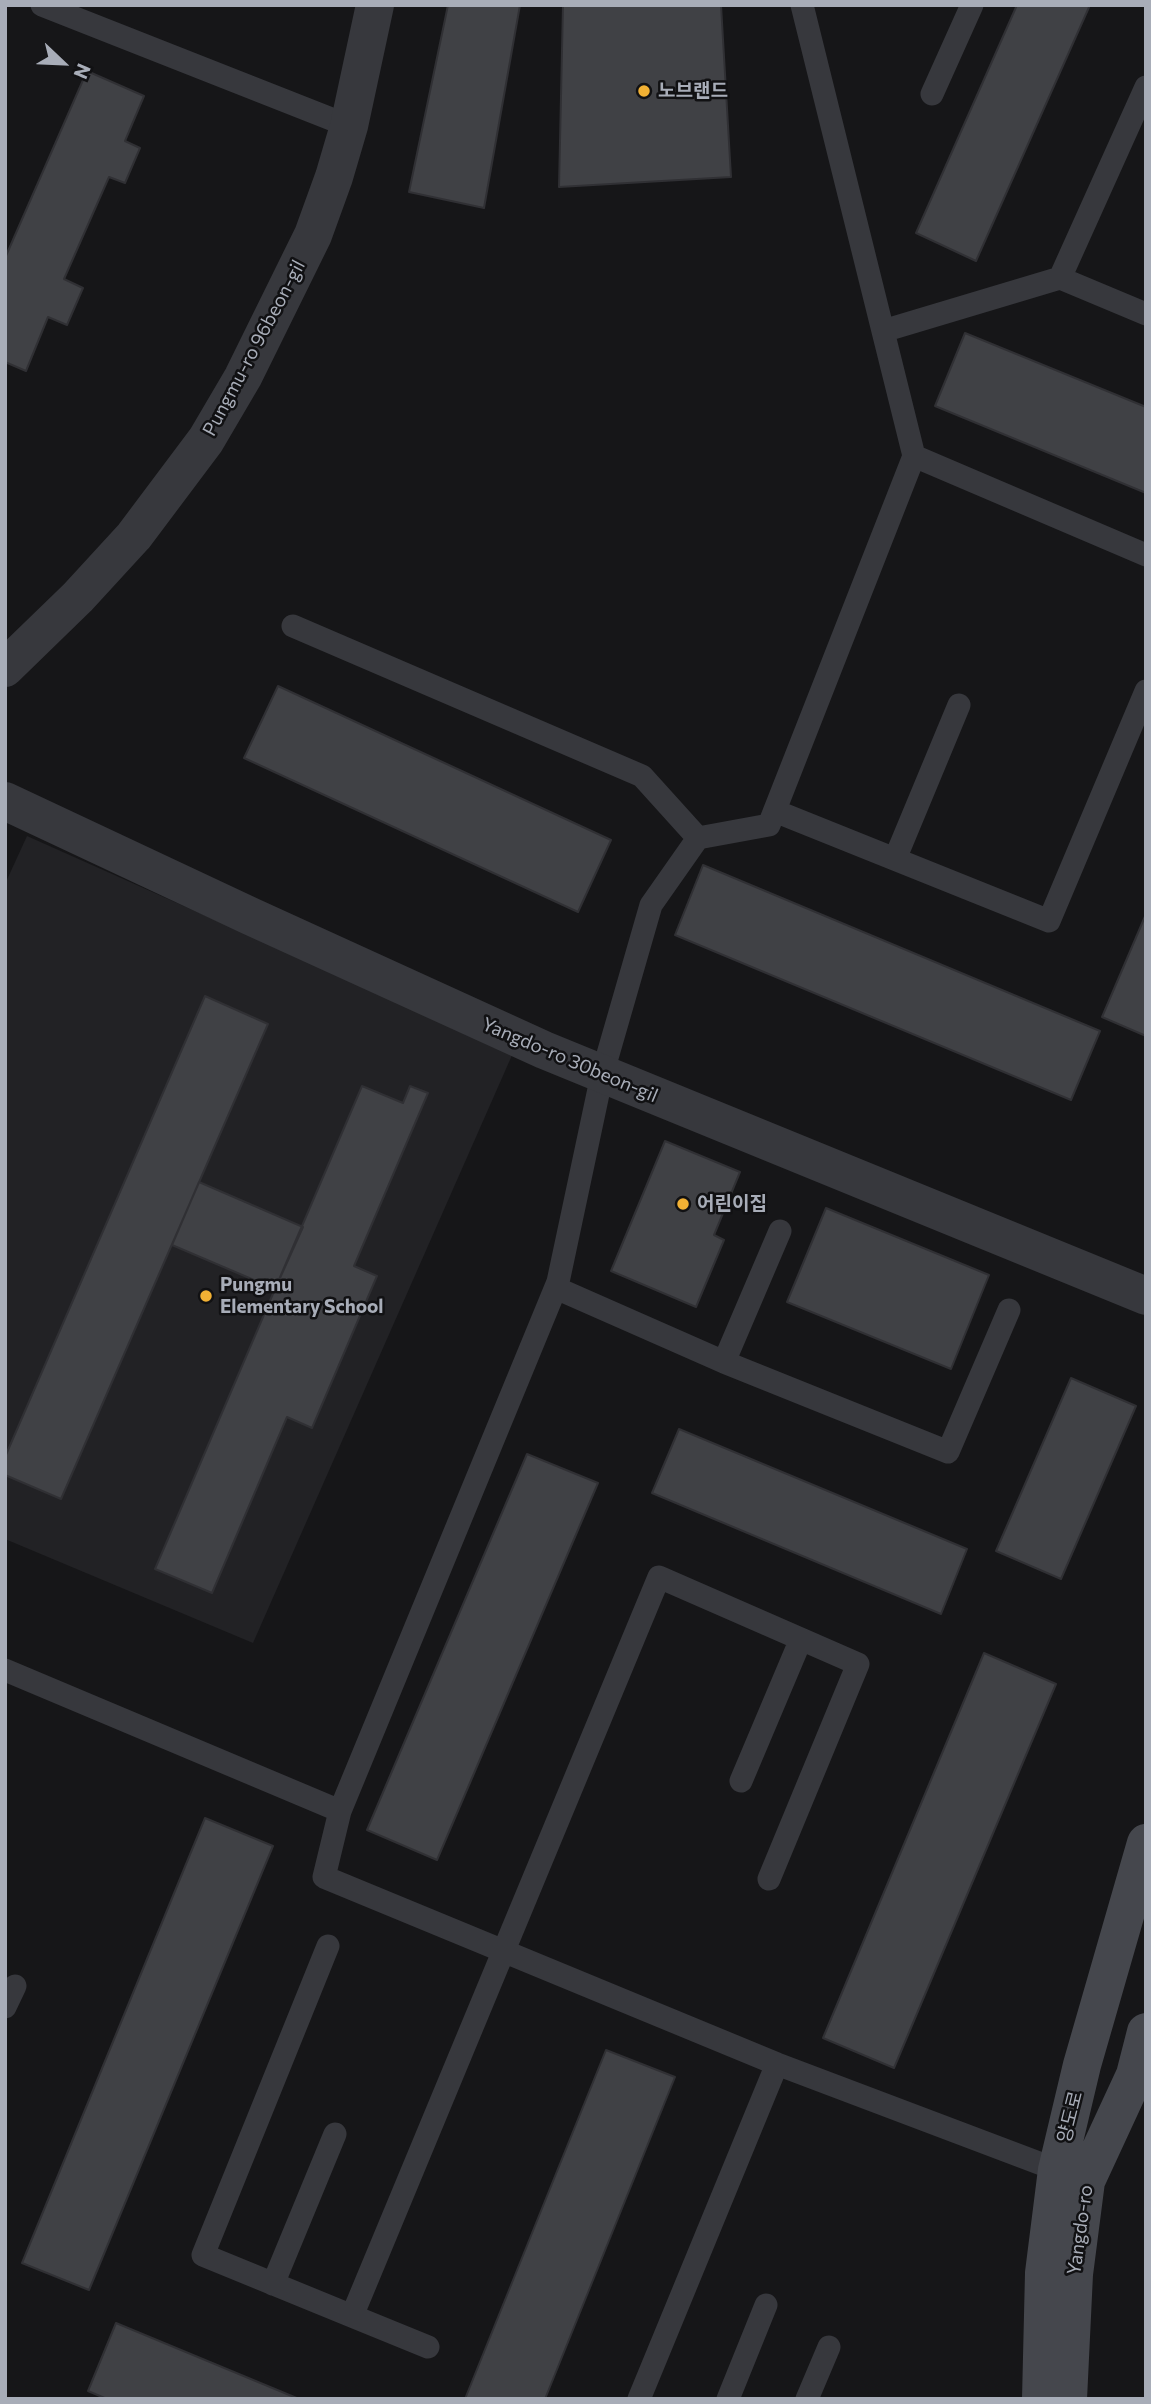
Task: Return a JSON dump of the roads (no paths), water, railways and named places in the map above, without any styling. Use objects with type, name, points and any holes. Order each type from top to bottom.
[{"type":"street","name":"Pungmu-ro 96beon-gil","points":[[5,668],[78,597],[134,536],[206,440],[243,377],[313,235],[334,177],[349,126],[374,5]]},
{"type":"street","name":"Yangdo-ro 30beon-gil","points":[[5,801],[250,916],[602,1075],[1146,1296]]},
{"type":"street","name":"양도로","points":[[1041,2399],[1044,2273],[1071,2175],[1082,2065],[1146,1843]]},
{"type":"street","name":"Yangdo-ro","points":[[1068,2399],[1074,2274],[1071,2175],[1135,2075],[1146,2032]]},
{"type":"lane","points":[[42,5],[349,126]]},
{"type":"lane","points":[[802,5],[914,456],[769,825],[698,838],[651,905],[602,1075],[556,1288],[340,1811],[324,1877],[778,2064],[1071,2175]]},
{"type":"lane","points":[[932,94],[972,5]]},
{"type":"lane","points":[[1060,278],[1146,87]]},
{"type":"lane","points":[[883,331],[1060,278],[1146,314]]},
{"type":"lane","points":[[914,456],[1146,555]]},
{"type":"lane","points":[[293,626],[642,776],[698,838]]},
{"type":"lane","points":[[775,811],[1049,921],[1146,691]]},
{"type":"lane","points":[[895,859],[959,705]]},
{"type":"lane","points":[[724,1362],[780,1231]]},
{"type":"lane","points":[[556,1288],[724,1362],[948,1452],[1009,1310]]},
{"type":"lane","points":[[352,2316],[659,1577],[859,1664],[769,1879]]},
{"type":"lane","points":[[741,1781],[801,1639]]},
{"type":"lane","points":[[5,1670],[340,1811]]},
{"type":"lane","points":[[328,1945],[203,2255],[428,2347]]},
{"type":"lane","points":[[5,2007],[15,1986]]},
{"type":"lane","points":[[639,2399],[778,2064]]},
{"type":"lane","points":[[273,2284],[335,2134]]},
{"type":"lane","points":[[728,2399],[766,2305]]},
{"type":"lane","points":[[807,2399],[829,2347]]},
{"type":"place","name":"노브랜드","points":[[644,91]]},
{"type":"place","name":"어린이집","points":[[683,1204]]},
{"type":"place","name":"Pungmu Elementary School","points":[[206,1296]]}]
